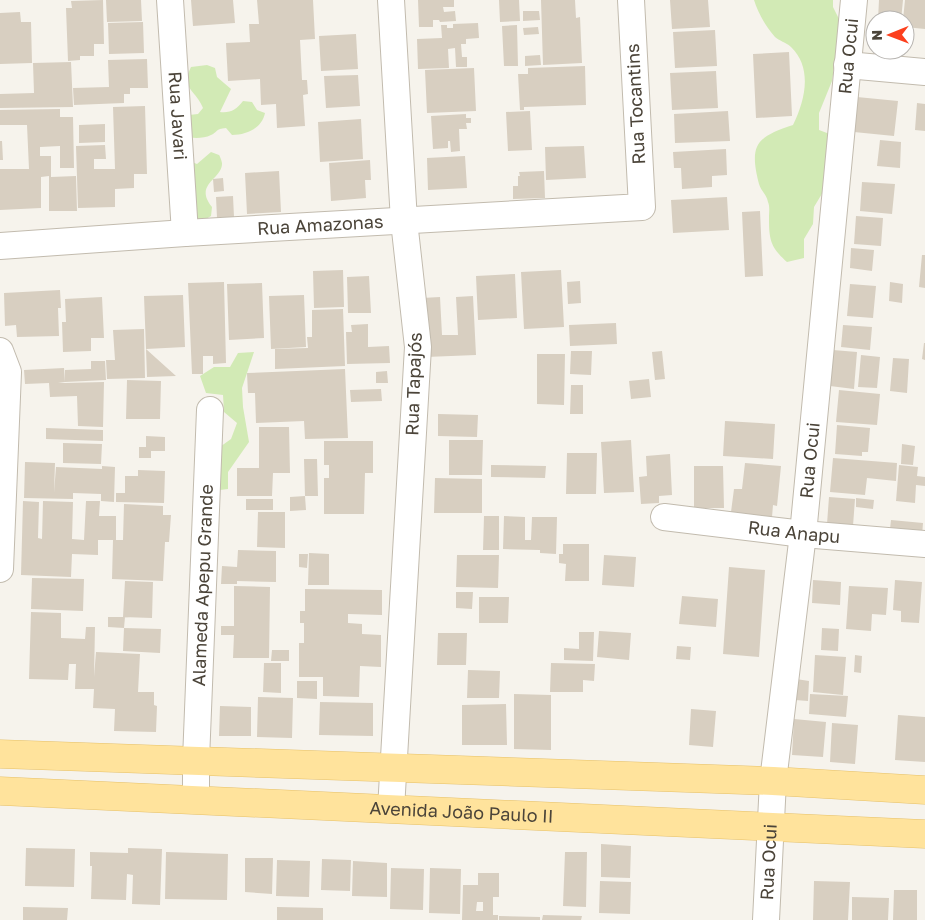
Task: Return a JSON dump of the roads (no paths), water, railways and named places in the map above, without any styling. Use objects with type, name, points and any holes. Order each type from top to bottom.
[{"type":"main road","points":[[0,754],[773,781],[925,790]]},
{"type":"main road","name":"Avenida João Paulo II","points":[[0,791],[925,834]]},
{"type":"street","name":"Rua Javari","points":[[170,0],[185,233]]},
{"type":"street","name":"Rua Tapajós","points":[[391,0],[404,221],[418,347],[391,809]]},
{"type":"street","name":"Rua Tocantins","points":[[631,0],[642,207]]},
{"type":"street","name":"Rua Ocui","points":[[766,920],[773,781],[803,534],[846,65],[854,0]]},
{"type":"street","points":[[846,65],[925,72]]},
{"type":"street","name":"Rua Amazonas","points":[[0,246],[185,233],[642,207]]},
{"type":"street","points":[[0,351],[8,372],[0,570]]},
{"type":"street","name":"Alameda Apepu Grande","points":[[196,800],[210,410]]},
{"type":"street","name":"Rua Anapu","points":[[664,517],[803,534],[925,544]]}]
